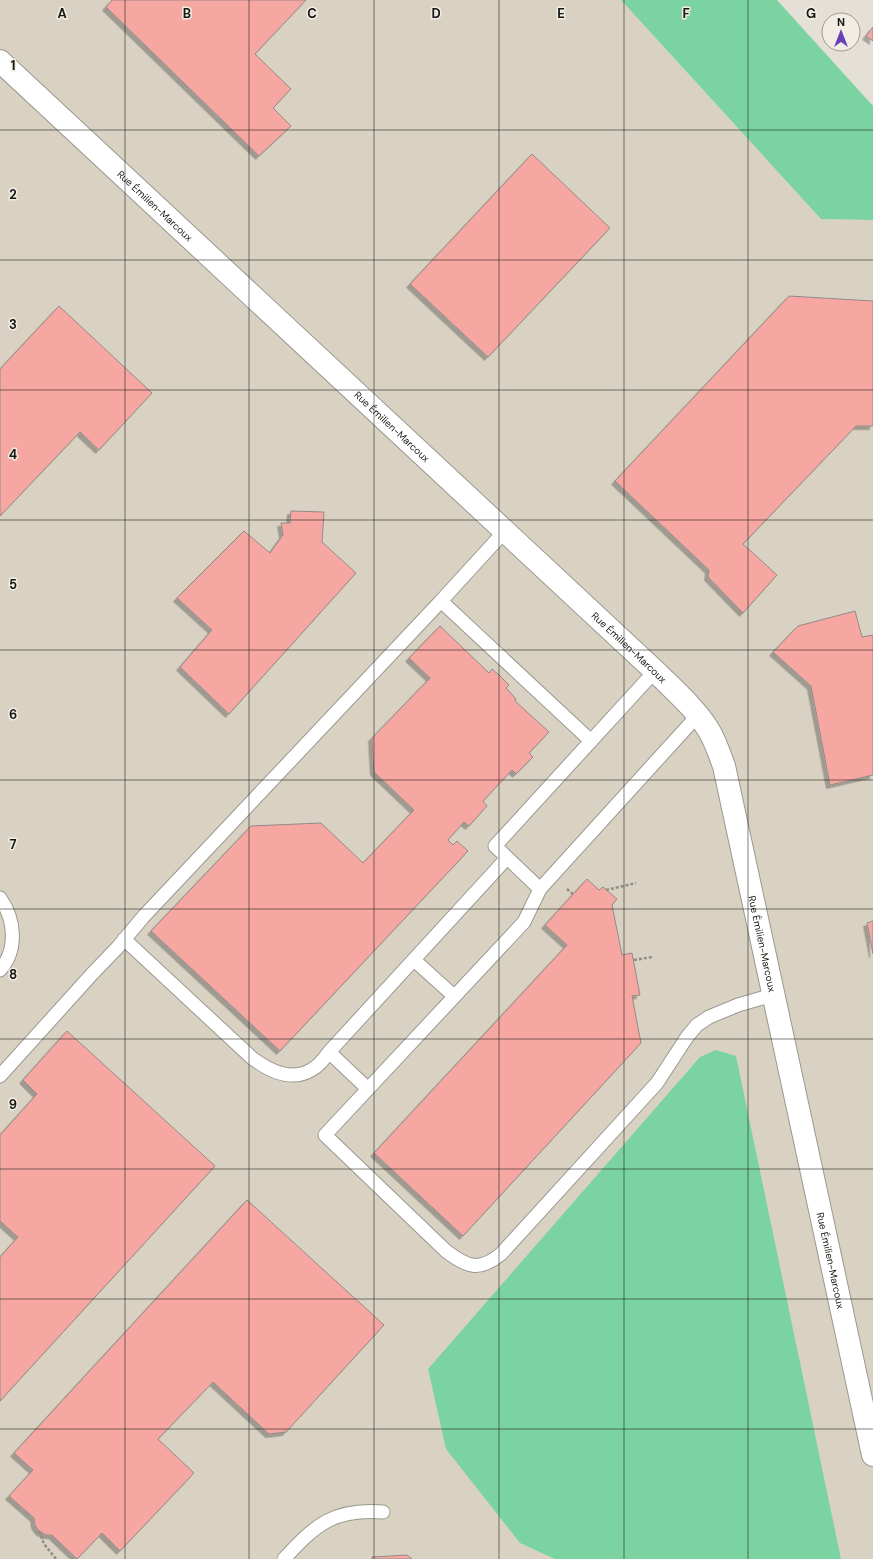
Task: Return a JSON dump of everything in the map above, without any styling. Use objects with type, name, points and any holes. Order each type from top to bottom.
[{"type":"street","name":"Rue Émilien-Marcoux","points":[[0,61],[655,671],[690,706],[708,729],[716,744],[724,766],[873,1455]]},
{"type":"lane","points":[[0,1076],[149,910],[504,532]]},
{"type":"lane","points":[[441,600],[591,741]]},
{"type":"lane","points":[[540,889],[495,846],[655,671]]},
{"type":"lane","points":[[698,715],[540,889],[524,922],[325,1135],[459,1262],[480,1266],[492,1262],[501,1254],[657,1083],[687,1037],[697,1025],[708,1017],[738,1005],[773,995]]},
{"type":"lane","points":[[124,939],[252,1058],[265,1068],[276,1073],[290,1075],[302,1074],[311,1071],[319,1064],[507,858]]},
{"type":"lane","points":[[0,898],[7,911],[13,935],[9,959],[0,970]]},
{"type":"lane","points":[[414,960],[454,996]]},
{"type":"lane","points":[[329,1052],[368,1089]]},
{"type":"lane","points":[[284,1559],[315,1528],[335,1516],[351,1512],[383,1512]]},
{"type":"path","points":[[606,890],[636,884]]},
{"type":"path","points":[[634,960],[652,957]]},
{"type":"path","points":[[39,1531],[44,1544],[56,1559]]},
{"type":"shaded area","points":[[0,0],[621,0],[821,219],[873,220],[873,1559],[0,1559]]},
{"type":"green space","points":[[621,0],[777,0],[821,49],[821,52],[824,52],[873,106],[873,220],[821,219]]},
{"type":"green space","points":[[716,1050],[736,1056],[841,1559],[555,1559],[520,1543],[446,1449],[428,1369],[700,1057]]},
{"type":"building","points":[[112,0],[306,0],[255,54],[291,89],[273,108],[291,126],[259,156],[106,7]]},
{"type":"building","points":[[873,27],[873,41],[866,36]]},
{"type":"building","points":[[532,154],[610,228],[488,357],[410,284]]},
{"type":"building","points":[[789,296],[873,301],[873,426],[856,426],[743,544],[777,575],[743,613],[708,577],[709,570],[615,481]]},
{"type":"building","points":[[59,306],[152,393],[99,450],[80,432],[0,516],[0,369]]},
{"type":"building","points":[[291,511],[324,512],[322,542],[356,573],[229,714],[180,667],[212,630],[177,598],[244,531],[270,553],[283,535],[281,523],[290,523]]},
{"type":"building","points":[[855,611],[862,637],[873,635],[873,775],[830,785],[811,686],[773,652],[798,626]]},
{"type":"building","points":[[440,626],[489,673],[492,669],[500,676],[509,685],[506,688],[516,699],[515,701],[549,732],[529,753],[533,757],[516,774],[512,770],[483,801],[487,806],[469,826],[464,822],[448,840],[453,845],[457,841],[468,851],[280,1051],[151,931],[251,826],[321,823],[363,863],[414,810],[374,772],[372,738],[430,678],[409,658]]},
{"type":"building","points":[[587,879],[599,890],[603,887],[617,899],[612,905],[622,955],[632,953],[640,995],[632,996],[641,1043],[463,1236],[374,1153],[567,945],[545,925]]},
{"type":"building","points":[[873,921],[873,954],[867,923]]},
{"type":"building","points":[[67,1031],[215,1166],[0,1401],[0,1257],[18,1237],[0,1221],[0,1135],[37,1094],[23,1080]]},
{"type":"building","points":[[247,1200],[384,1325],[286,1432],[269,1434],[213,1382],[158,1439],[194,1473],[120,1551],[102,1533],[77,1559],[52,1535],[46,1535],[39,1531],[35,1525],[34,1518],[9,1496],[33,1470],[14,1453]]},
{"type":"building","points":[[407,1555],[412,1559],[372,1559],[372,1557]]}]
